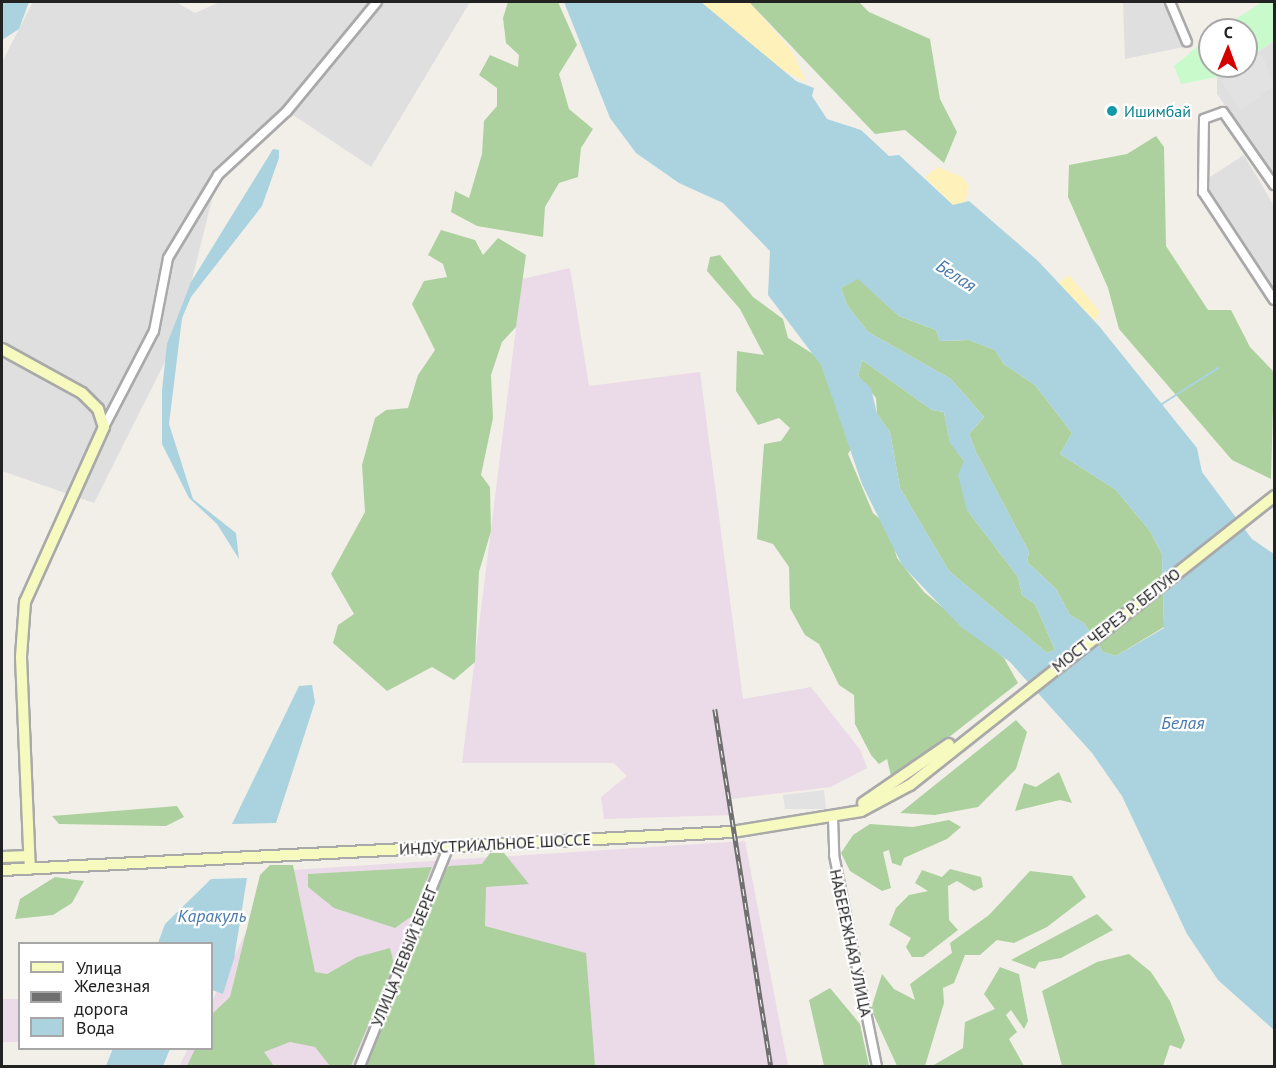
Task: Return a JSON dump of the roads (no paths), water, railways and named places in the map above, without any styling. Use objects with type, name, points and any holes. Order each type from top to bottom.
[{"type":"main road","points":[[2,349],[82,393],[98,410],[104,427],[25,602],[21,657],[30,869]]},
{"type":"main road","name":"МОСТ ЧЕРЕЗ Р. БЕЛУЮ","points":[[963,740],[1271,498]]},
{"type":"main road","points":[[833,818],[898,783],[1008,697]]},
{"type":"main road","name":"ИНДУСТРИАЛЬНОЕ ШОССЕ","points":[[2,870],[732,832],[833,818],[861,811],[910,785],[963,740]]},
{"type":"main road","points":[[2,857],[29,856]]},
{"type":"street","points":[[104,427],[154,331],[168,258],[218,175],[287,111],[377,2]]},
{"type":"street","points":[[1170,2],[1187,42]]},
{"type":"street","points":[[1275,185],[1220,111],[1204,122],[1203,192],[1275,300]]},
{"type":"street","name":"НАБЕРЕЖНАЯ УЛИЦА","points":[[833,818],[834,855],[877,1066]]},
{"type":"street","name":"УЛИЦА ЛЕВЫЙ БЕРЕГ","points":[[360,1066],[449,846]]},
{"type":"water","points":[[2,2],[29,2],[19,29],[2,40]]},
{"type":"water","name":"Белая","points":[[564,2],[701,2],[796,81],[814,88],[812,96],[827,119],[861,130],[889,156],[899,155],[953,205],[969,201],[1038,261],[1099,326],[1197,448],[1202,472],[1252,539],[1274,554],[1274,1030],[1218,980],[1187,934],[1122,796],[1092,753],[1010,662],[961,627],[902,565],[862,484],[821,365],[768,295],[770,251],[723,203],[679,183],[636,153],[610,118]],"holes":[[[858,279],[899,316],[936,330],[940,341],[969,340],[995,350],[1004,364],[1035,385],[1072,433],[1060,454],[1116,490],[1150,531],[1162,554],[1164,628],[1116,656],[1103,652],[1084,623],[1070,615],[1056,589],[1027,562],[1029,552],[976,452],[969,434],[984,417],[951,379],[868,332],[847,305],[841,288]],[[862,360],[932,410],[944,412],[950,443],[964,461],[958,475],[967,510],[1018,577],[1022,595],[1035,604],[1055,650],[1047,653],[949,571],[900,488],[890,432],[877,414],[871,388],[858,376]]]},
{"type":"water","points":[[273,149],[279,150],[279,158],[262,206],[191,297],[182,318],[169,424],[193,499],[236,533],[239,559],[217,524],[189,498],[162,444],[162,390],[167,344],[191,282]]},
{"type":"water","points":[[312,685],[315,702],[276,823],[232,824],[299,686]]},
{"type":"water","name":"Каракуль","points":[[247,878],[234,959],[223,994],[213,990],[213,942],[158,942],[165,924],[211,879]]},
{"type":"water","points":[[112,1050],[170,1050],[163,1066],[106,1066]]},
{"type":"waterway","points":[[1162,404],[1218,368]]},
{"type":"railway","points":[[715,709],[771,1066]]},
{"type":"place","name":"Ишимбай","points":[[1112,111]]}]
